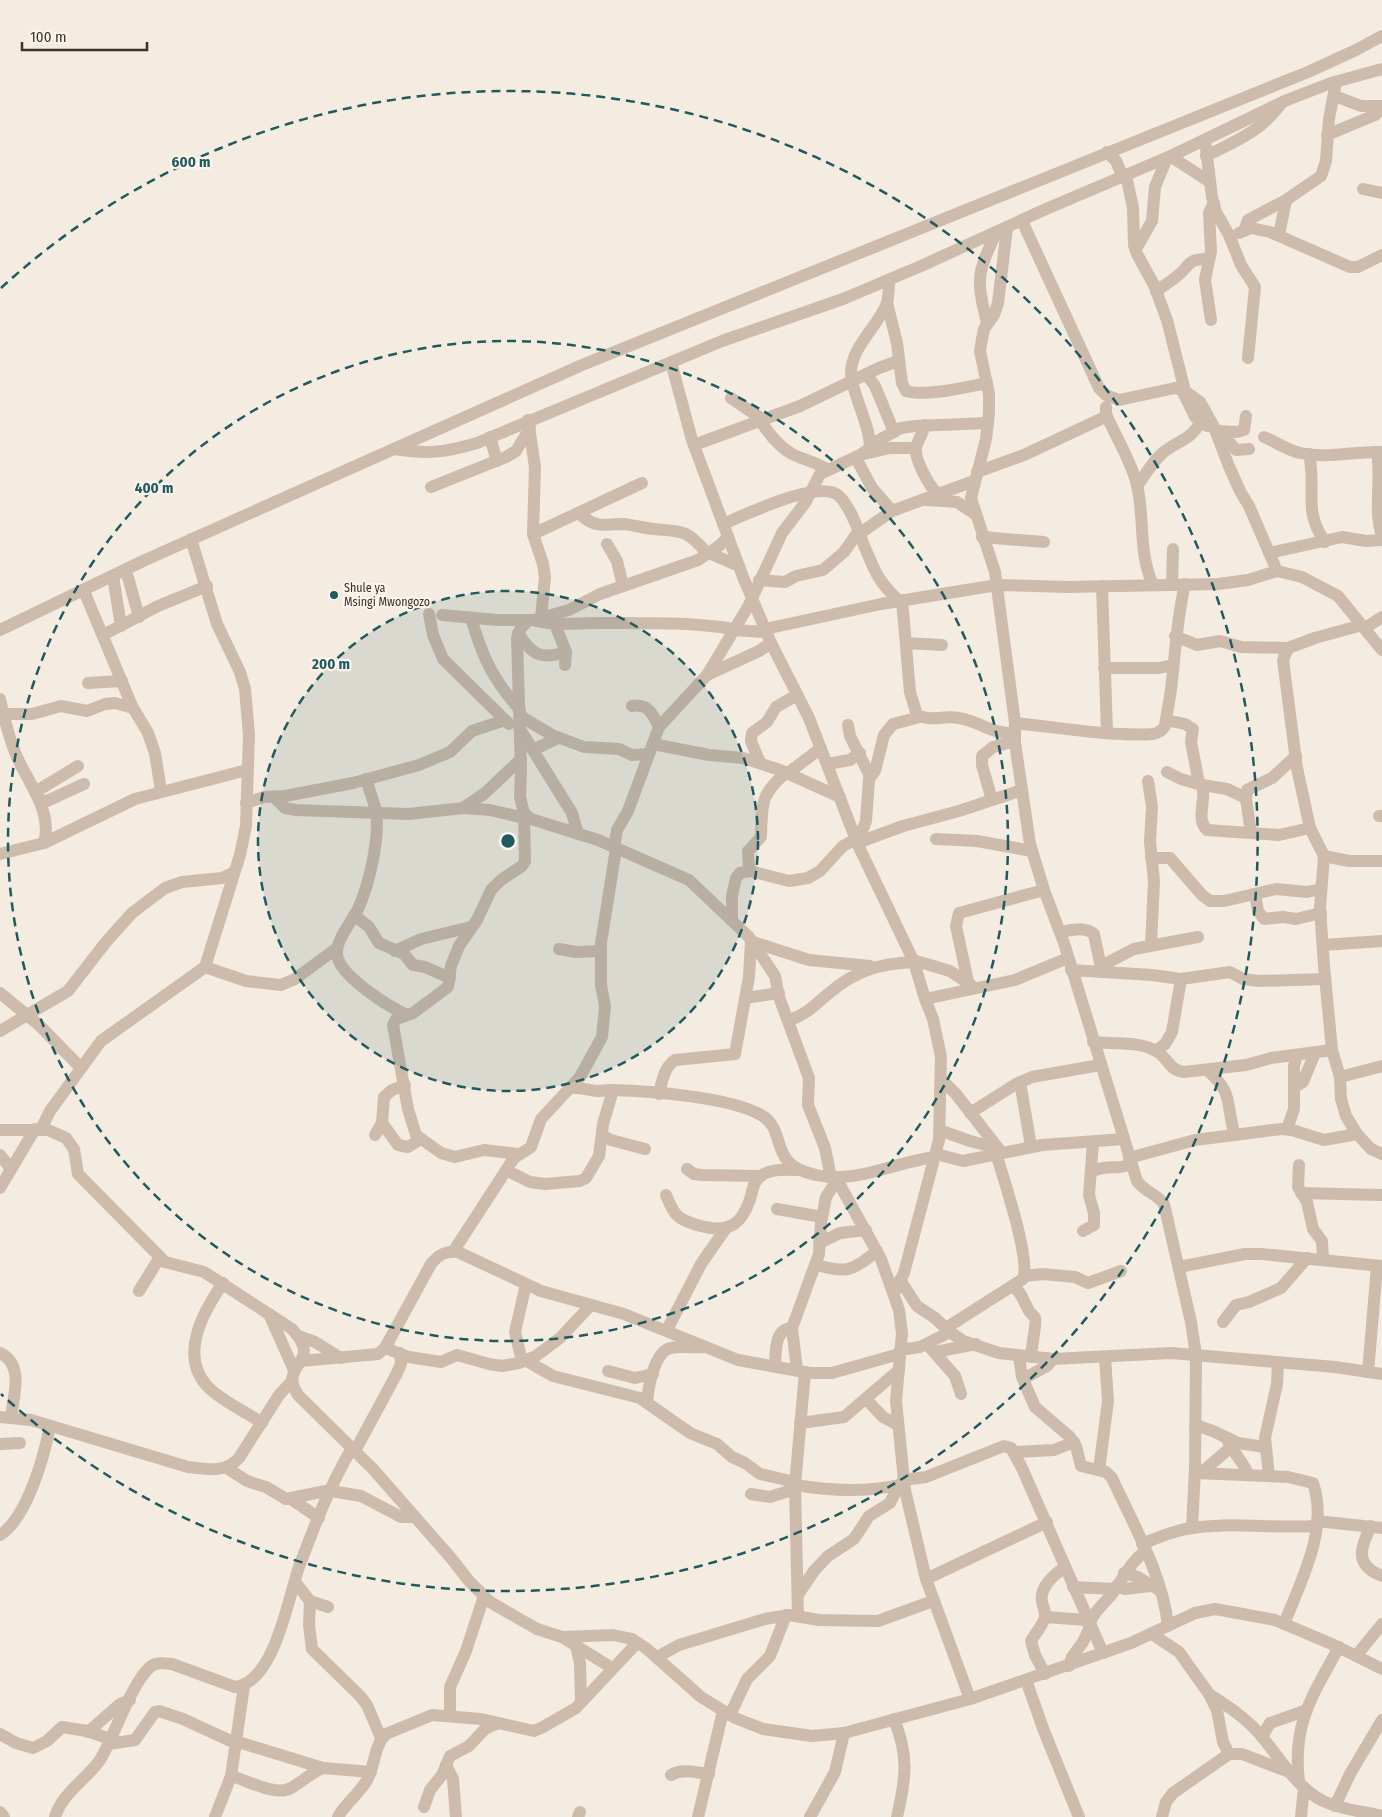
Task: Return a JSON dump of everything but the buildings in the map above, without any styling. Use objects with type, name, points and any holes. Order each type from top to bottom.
[{"type":"street","points":[[0,630],[191,539],[582,365],[1308,72],[1382,36]]},
{"type":"street","points":[[394,449],[426,453],[453,450],[529,424],[722,341],[835,302],[889,280],[1168,157],[1282,102],[1336,82],[1382,69]]},
{"type":"street","points":[[1244,231],[1248,220],[1286,200],[1321,176],[1326,161],[1327,135],[1336,82]]},
{"type":"street","points":[[1335,96],[1361,106],[1382,107]]},
{"type":"street","points":[[1206,156],[1257,129],[1268,121],[1282,102]]},
{"type":"street","points":[[1327,135],[1375,115],[1382,107]]},
{"type":"street","points":[[1205,140],[1214,203],[1241,265],[1255,287],[1248,358]]},
{"type":"street","points":[[1107,152],[1116,161],[1125,176],[1134,208],[1136,249],[1156,291],[1167,320],[1184,391],[1195,417],[1244,450],[1228,464]]},
{"type":"street","points":[[1168,157],[1210,182]]},
{"type":"street","points":[[1136,249],[1152,221],[1155,187],[1168,157]]},
{"type":"street","points":[[1363,189],[1382,193]]},
{"type":"street","points":[[1279,235],[1286,200]]},
{"type":"street","points":[[1211,320],[1205,280],[1212,238],[1209,213],[1214,203]]},
{"type":"street","points":[[1022,221],[1099,388],[1106,395],[1119,400],[1175,388],[1184,391],[1200,402],[1217,431],[1228,464],[1249,506],[1277,571]]},
{"type":"street","points":[[1230,238],[1244,231],[1258,228],[1279,235],[1350,267],[1358,267],[1382,255]]},
{"type":"street","points":[[1002,230],[998,303],[994,315],[984,329],[980,351],[989,394],[988,423],[971,498],[982,537],[995,572],[1022,790],[1032,851],[1060,932],[1137,1182],[1144,1190],[1160,1198],[1164,1204],[1180,1267],[1196,1355],[1194,1425],[1198,1473],[1192,1528]]},
{"type":"street","points":[[987,323],[982,301],[979,277],[980,268],[1002,230]]},
{"type":"street","points":[[1156,291],[1177,277],[1189,263],[1198,259],[1209,259]]},
{"type":"street","points":[[889,280],[887,302],[897,343],[902,384],[906,391],[913,393],[946,390],[986,383]]},
{"type":"street","points":[[887,302],[858,350],[852,369],[852,382],[863,452],[872,488],[892,511]]},
{"type":"street","points":[[694,445],[800,406],[866,374],[898,361]]},
{"type":"street","points":[[671,362],[694,445],[739,566],[767,635],[821,748],[856,840],[913,961],[925,999],[934,1019],[942,1079],[936,1155],[900,1280],[894,1294]]},
{"type":"street","points":[[866,374],[875,386],[894,432]]},
{"type":"street","points":[[1106,395],[1106,415],[1138,486],[1142,553],[1153,585]]},
{"type":"street","points":[[731,398],[761,419],[774,440],[791,454],[821,465],[828,470]]},
{"type":"street","points":[[759,580],[785,582],[796,576],[823,570],[844,552],[858,533],[892,511],[975,477],[1103,418],[1119,400]]},
{"type":"street","points":[[1217,431],[1240,432],[1244,430],[1246,416]]},
{"type":"street","points":[[1138,486],[1160,456],[1168,448],[1189,437],[1201,422]]},
{"type":"street","points":[[518,633],[520,797],[524,816],[525,861],[522,866],[501,880],[492,890],[459,946],[451,966],[448,988],[407,1015],[396,1019],[393,1025],[408,1109],[416,1135],[442,1154],[455,1157],[484,1150],[518,1154],[528,1151],[541,1119],[580,1077],[602,1037],[605,1006],[601,985],[601,950],[617,830],[628,812],[659,727],[708,675],[752,597],[782,533],[800,510],[820,474],[863,452],[901,428],[925,425],[988,423]]},
{"type":"street","points":[[529,424],[534,451],[533,534],[543,564],[545,577],[534,619]]},
{"type":"street","points":[[431,487],[497,461],[516,451],[529,424]]},
{"type":"street","points":[[925,425],[916,448],[927,483],[938,493]]},
{"type":"street","points":[[490,437],[497,461]]},
{"type":"street","points":[[1264,437],[1290,450],[1309,454],[1332,455],[1379,452],[1379,491],[1376,504],[1382,536]]},
{"type":"street","points":[[863,452],[890,448],[916,448]]},
{"type":"street","points":[[509,455],[534,451]]},
{"type":"street","points":[[1309,454],[1312,474],[1312,519],[1325,542]]},
{"type":"street","points":[[1312,474],[1332,455]]},
{"type":"street","points":[[533,534],[580,514],[642,483]]},
{"type":"street","points":[[723,524],[764,507],[810,492],[828,490],[840,497],[858,533],[874,573],[900,600],[912,701],[917,715],[920,717]]},
{"type":"street","points":[[922,500],[957,502],[975,514]]},
{"type":"street","points":[[580,514],[588,522],[601,526],[632,524],[656,530],[678,531],[694,540],[708,554],[739,566]]},
{"type":"street","points":[[518,633],[534,619],[569,610],[600,594],[698,560],[723,544],[728,537]]},
{"type":"street","points":[[982,537],[1044,542]]},
{"type":"street","points":[[1269,553],[1342,537],[1366,541],[1382,540]]},
{"type":"street","points":[[0,1188],[50,1110],[101,1041],[205,966],[234,872],[246,826],[249,735],[244,689],[240,672],[217,624],[207,586],[191,539]]},
{"type":"street","points":[[607,544],[617,561],[623,586]]},
{"type":"street","points":[[1172,584],[1173,548]]},
{"type":"street","points":[[126,570],[139,617]]},
{"type":"street","points":[[505,720],[443,659],[438,650],[435,614],[471,618],[534,619],[555,624],[665,623],[711,625],[767,635],[900,600],[997,585],[1102,586],[1236,582],[1277,571],[1302,577],[1338,596],[1382,650]]},
{"type":"street","points":[[113,576],[121,626]]},
{"type":"street","points":[[870,776],[875,770],[884,735],[888,728],[899,722],[920,717],[930,720],[958,717],[976,723],[993,732],[1152,734],[1162,731],[1166,720],[1176,636],[1185,584]]},
{"type":"street","points":[[103,635],[158,606],[207,586]]},
{"type":"street","points":[[1102,586],[1107,732]]},
{"type":"street","points":[[84,591],[103,635],[119,682],[148,733],[155,753],[161,791]]},
{"type":"street","points":[[1382,617],[1363,626],[1298,643],[1288,648],[1284,653],[1283,660],[1296,756],[1310,828],[1324,856],[1320,913],[1332,1050],[1340,1077],[1343,1110],[1357,1134],[1371,1149],[1382,1154]]},
{"type":"street","points":[[471,618],[485,661],[520,722],[532,750],[572,813],[578,834]]},
{"type":"street","points":[[555,624],[566,652],[565,665]]},
{"type":"street","points":[[518,633],[528,647],[541,656],[549,657],[566,652]]},
{"type":"street","points":[[708,675],[759,651],[767,635]]},
{"type":"street","points":[[1176,636],[1197,645],[1220,641],[1242,647],[1288,648]]},
{"type":"street","points":[[906,644],[942,645]]},
{"type":"street","points":[[1104,668],[1159,668],[1173,665]]},
{"type":"street","points":[[88,683],[119,682]]},
{"type":"street","points":[[113,703],[119,682]]},
{"type":"street","points":[[760,762],[751,741],[752,733],[766,722],[776,707],[797,695]]},
{"type":"street","points":[[0,699],[16,754],[39,801],[46,835],[44,843]]},
{"type":"street","points":[[4,714],[32,714],[62,706],[87,711],[113,703],[134,708]]},
{"type":"street","points":[[632,706],[647,707],[659,727]]},
{"type":"street","points":[[246,803],[399,771],[438,757],[458,746],[472,731],[505,720],[520,722],[584,747],[619,749],[632,755],[651,749],[714,756],[735,755],[788,773],[840,797]]},
{"type":"street","points":[[1166,720],[1184,724],[1193,729],[1191,742],[1200,784],[1204,790],[1202,817],[1204,829],[1212,832],[1279,835],[1310,828]]},
{"type":"street","points":[[848,725],[850,736],[870,776],[866,821],[856,840]]},
{"type":"street","points":[[992,800],[982,765],[982,756],[1015,732]]},
{"type":"street","points":[[463,808],[485,793],[521,758],[532,750],[558,738]]},
{"type":"street","points":[[750,871],[748,851],[761,837],[761,807],[764,797],[771,787],[821,748]]},
{"type":"street","points":[[827,764],[850,760],[860,753]]},
{"type":"street","points":[[1251,833],[1246,798],[1247,790],[1272,778],[1296,756]]},
{"type":"street","points":[[39,801],[78,766]]},
{"type":"street","points":[[0,854],[44,843],[135,799],[247,770]]},
{"type":"street","points":[[1167,772],[1180,780],[1227,789],[1246,798]]},
{"type":"street","points":[[205,966],[246,981],[281,984],[295,979],[337,948],[354,916],[372,859],[377,832],[376,812],[366,779]]},
{"type":"street","points":[[1148,781],[1152,807],[1150,842],[1154,881],[1151,945]]},
{"type":"street","points":[[39,801],[47,801],[84,784]]},
{"type":"street","points":[[732,920],[732,896],[736,878],[744,871],[783,880],[808,878],[820,870],[843,846],[856,840],[1022,790]]},
{"type":"street","points":[[274,797],[285,808],[289,809],[408,814],[463,808],[490,810],[524,816],[615,848],[689,880],[752,941],[770,967],[789,1020],[809,1078],[808,1105],[835,1179],[877,1251],[899,1310],[902,1333],[897,1371],[896,1401],[902,1483],[926,1579],[970,1698]]},
{"type":"street","points":[[936,839],[977,841],[1032,851]]},
{"type":"street","points":[[1324,856],[1349,861],[1382,861]]},
{"type":"street","points":[[1151,858],[1170,858],[1202,895],[1210,901],[1224,901],[1276,889],[1292,890],[1321,883]]},
{"type":"street","points":[[0,1031],[68,991],[106,942],[132,914],[165,888],[182,882],[222,878],[234,872]]},
{"type":"street","points":[[972,985],[956,926],[959,913],[1044,890]]},
{"type":"street","points":[[1256,894],[1258,910],[1264,919],[1283,917],[1296,919],[1320,913]]},
{"type":"street","points":[[354,916],[368,927],[379,943],[404,954],[413,965],[425,967],[450,978]]},
{"type":"street","points":[[395,951],[421,939],[471,927]]},
{"type":"street","points":[[1060,932],[1080,929],[1088,930],[1094,934],[1102,969]]},
{"type":"street","points":[[1102,969],[1115,957],[1151,945],[1198,937]]},
{"type":"street","points":[[752,941],[809,960],[875,966],[913,961],[950,971],[972,985]]},
{"type":"street","points":[[659,1094],[665,1073],[670,1064],[675,1060],[735,1054],[750,968],[752,941]]},
{"type":"street","points":[[1323,945],[1382,941]]},
{"type":"street","points":[[337,948],[338,959],[359,984],[393,1009],[407,1015]]},
{"type":"street","points":[[559,949],[576,952],[601,950]]},
{"type":"street","points":[[925,999],[972,985],[1015,980],[1069,964],[1181,980],[1230,972],[1244,979],[1259,981],[1325,978]]},
{"type":"street","points":[[789,1020],[811,1010],[829,993],[859,972],[875,966]]},
{"type":"street","points":[[1156,1051],[1165,1044],[1172,1032],[1181,980]]},
{"type":"street","points":[[0,993],[28,1016],[81,1068]]},
{"type":"street","points":[[745,998],[779,993]]},
{"type":"street","points":[[1093,1042],[1132,1044],[1156,1051],[1176,1071],[1213,1069],[1332,1050]]},
{"type":"street","points":[[1295,1087],[1303,1082],[1315,1053]]},
{"type":"street","points":[[1287,1130],[1294,1109],[1294,1066],[1297,1055]]},
{"type":"street","points":[[970,1112],[1020,1082],[1032,1077],[1100,1065]]},
{"type":"street","points":[[1340,1077],[1382,1066]]},
{"type":"street","points":[[1213,1069],[1224,1087],[1230,1105],[1235,1135]]},
{"type":"street","points":[[942,1079],[956,1094],[998,1151],[1023,1254],[1024,1276]]},
{"type":"street","points":[[1020,1082],[1031,1146]]},
{"type":"street","points":[[375,1135],[382,1123],[384,1097],[392,1090],[405,1085]]},
{"type":"street","points":[[570,1088],[659,1094],[720,1102],[761,1115],[773,1128],[781,1153],[789,1164],[798,1170]]},
{"type":"street","points":[[506,1170],[530,1182],[546,1184],[580,1181],[594,1168],[599,1156],[608,1103],[613,1090]]},
{"type":"street","points":[[382,1123],[398,1145],[408,1147],[421,1139]]},
{"type":"street","points":[[0,1130],[38,1129],[60,1133],[72,1143],[78,1174],[165,1262],[204,1272],[268,1312],[298,1336],[315,1342],[341,1358]]},
{"type":"street","points":[[939,1130],[998,1151]]},
{"type":"street","points":[[1091,1172],[1106,1166],[1122,1168],[1130,1161],[1194,1140],[1287,1130],[1324,1140],[1357,1134]]},
{"type":"street","points":[[602,1135],[610,1140],[645,1149]]},
{"type":"street","points":[[687,1169],[694,1174],[702,1175],[760,1176],[771,1171],[798,1170],[835,1179],[936,1155],[958,1161],[998,1151],[1031,1146],[1124,1139]]},
{"type":"street","points":[[1083,1231],[1094,1225],[1096,1220],[1089,1195],[1093,1142]]},
{"type":"street","points":[[453,1252],[518,1154]]},
{"type":"street","points":[[0,1155],[11,1169]]},
{"type":"street","points":[[1299,1165],[1297,1180],[1301,1193],[1307,1202],[1313,1229],[1322,1240],[1323,1260]]},
{"type":"street","points":[[666,1195],[673,1213],[680,1218],[711,1229],[726,1228],[736,1224],[745,1212],[754,1184],[760,1176]]},
{"type":"street","points":[[799,1593],[795,1485],[800,1423],[801,1371],[792,1328],[816,1266],[826,1197],[835,1179]]},
{"type":"street","points":[[1301,1193],[1382,1195]]},
{"type":"street","points":[[777,1210],[822,1220],[838,1234]]},
{"type":"street","points":[[667,1330],[702,1264],[726,1228]]},
{"type":"street","points":[[819,1243],[838,1234],[866,1230]]},
{"type":"street","points":[[816,1266],[845,1271],[853,1269],[877,1251]]},
{"type":"street","points":[[296,1371],[341,1358],[372,1356],[385,1348],[431,1264],[441,1254],[453,1252],[458,1252],[541,1291],[667,1330],[738,1360],[801,1371],[832,1373],[883,1359],[900,1352],[976,1344]]},
{"type":"street","points":[[1180,1267],[1245,1254],[1307,1258],[1380,1266],[1368,1372]]},
{"type":"street","points":[[139,1291],[160,1256]]},
{"type":"street","points":[[1222,1322],[1236,1304],[1249,1302],[1281,1288],[1307,1258]]},
{"type":"street","points":[[931,1348],[948,1330],[1013,1286],[1024,1276],[1043,1274],[1075,1277],[1088,1283],[1121,1271]]},
{"type":"street","points":[[900,1280],[917,1306],[948,1330],[963,1340],[999,1353],[1053,1359],[1105,1358],[1171,1353],[1278,1362],[1382,1374]]},
{"type":"street","points":[[223,1283],[198,1328],[194,1362],[207,1386],[262,1423]]},
{"type":"street","points":[[526,1284],[516,1332],[524,1361],[554,1376],[640,1398],[690,1432],[717,1444],[732,1457],[745,1462],[760,1474],[795,1485],[817,1489],[856,1491],[926,1477],[1004,1446],[1011,1448],[1047,1522],[1103,1654]]},
{"type":"street","points":[[1013,1286],[1025,1300],[1036,1322],[1025,1357],[1023,1379],[1035,1407],[1074,1442],[1080,1466],[1099,1470],[1112,1478],[1144,1548],[1155,1588],[1167,1613],[1168,1626]]},
{"type":"street","points":[[385,1348],[409,1356],[441,1362],[457,1355],[476,1362],[502,1366],[536,1356],[560,1338],[591,1305]]},
{"type":"street","points":[[268,1312],[296,1371],[298,1395],[353,1449],[484,1596],[536,1629],[562,1638],[612,1668]]},
{"type":"street","points":[[775,1366],[780,1334],[787,1328],[792,1328]]},
{"type":"street","points":[[0,1353],[11,1361],[16,1375],[6,1417],[50,1426],[188,1466],[212,1470],[227,1468],[239,1458],[296,1371],[304,1349],[298,1336]]},
{"type":"street","points":[[647,1403],[652,1374],[657,1362],[667,1349],[708,1347]]},
{"type":"street","points":[[931,1348],[958,1380],[961,1394]]},
{"type":"street","points":[[214,1817],[232,1776],[235,1742],[244,1686],[258,1674],[275,1645],[295,1582],[319,1518],[331,1490],[353,1449],[396,1375],[401,1364],[400,1352]]},
{"type":"street","points":[[1099,1470],[1108,1401],[1105,1358]]},
{"type":"street","points":[[883,1359],[897,1371]]},
{"type":"street","points":[[1023,1379],[1047,1366],[1053,1359]]},
{"type":"street","points":[[1269,1476],[1266,1446],[1277,1384],[1278,1362]]},
{"type":"street","points":[[800,1423],[844,1417],[897,1371]]},
{"type":"street","points":[[608,1372],[635,1378],[652,1374]]},
{"type":"street","points":[[866,1399],[883,1417],[898,1424]]},
{"type":"street","points":[[1194,1425],[1213,1431],[1229,1443],[1248,1474]]},
{"type":"street","points":[[0,1535],[11,1526],[23,1511],[50,1426]]},
{"type":"street","points":[[1014,1452],[1054,1450],[1074,1442]]},
{"type":"street","points":[[0,1444],[20,1443]]},
{"type":"street","points":[[1198,1473],[1229,1443],[1266,1446]]},
{"type":"street","points":[[227,1468],[247,1481],[266,1487],[283,1498],[291,1500],[319,1518]]},
{"type":"street","points":[[1198,1473],[1288,1477],[1313,1483],[1319,1509],[1306,1567],[1284,1624]]},
{"type":"street","points":[[698,1817],[727,1713],[747,1679],[770,1656],[792,1616],[799,1593],[814,1571],[828,1556],[854,1539],[869,1516],[890,1503],[902,1483]]},
{"type":"street","points":[[752,1494],[770,1497],[795,1485]]},
{"type":"street","points":[[291,1500],[331,1490],[361,1496],[401,1517],[414,1517]]},
{"type":"street","points":[[926,1579],[1047,1522]]},
{"type":"street","points":[[1069,1666],[1072,1657],[1083,1642],[1095,1610],[1116,1588],[1124,1573],[1144,1548],[1167,1534],[1192,1528],[1316,1523],[1377,1527]]},
{"type":"street","points":[[1377,1527],[1362,1544],[1361,1554],[1372,1572],[1382,1576]]},
{"type":"street","points":[[1045,1674],[1035,1655],[1031,1641],[1045,1617],[1041,1597],[1051,1579],[1065,1567]]},
{"type":"street","points":[[1124,1573],[1144,1579],[1155,1588]]},
{"type":"street","points":[[295,1582],[310,1601],[328,1607]]},
{"type":"street","points":[[1073,1586],[1125,1589],[1155,1588]]},
{"type":"street","points":[[450,1716],[450,1687],[466,1651],[484,1596]]},
{"type":"street","points":[[310,1601],[309,1625],[312,1649],[360,1696],[372,1716],[381,1738]]},
{"type":"street","points":[[657,1657],[678,1646],[765,1619],[792,1616],[832,1621],[878,1621],[933,1601]]},
{"type":"street","points":[[562,1638],[613,1635],[637,1643],[657,1657],[701,1697],[727,1713],[762,1729],[812,1736],[844,1732],[970,1698],[1103,1654],[1152,1634],[1195,1613],[1215,1609],[1275,1620],[1339,1647],[1382,1669]]},
{"type":"street","points":[[1045,1617],[1089,1624]]},
{"type":"street","points":[[1356,1656],[1382,1624]]},
{"type":"street","points":[[1152,1634],[1179,1652],[1208,1694],[1217,1710],[1223,1742],[1230,1754]]},
{"type":"street","points":[[338,1817],[352,1801],[370,1772],[381,1738],[386,1734],[432,1715],[481,1719],[534,1731],[563,1716],[581,1702],[637,1643]]},
{"type":"street","points":[[576,1646],[580,1663],[581,1702]]},
{"type":"street","points":[[1301,1817],[1297,1747],[1307,1710],[1339,1647]]},
{"type":"street","points":[[55,1817],[61,1803],[92,1771],[130,1700],[150,1668],[161,1663],[172,1664],[226,1685],[244,1686]]},
{"type":"street","points":[[1026,1680],[1044,1731],[1079,1817]]},
{"type":"street","points":[[1208,1694],[1236,1712],[1262,1737],[1298,1780],[1320,1800],[1358,1815],[1382,1816]]},
{"type":"street","points":[[88,1732],[120,1704],[130,1700]]},
{"type":"street","points":[[1262,1737],[1270,1723],[1307,1710]]},
{"type":"street","points":[[0,1734],[16,1743],[32,1748],[47,1741],[62,1727],[88,1732],[109,1742],[135,1740],[155,1712],[159,1711],[183,1719],[235,1742],[323,1768],[370,1772]]},
{"type":"street","points":[[894,1718],[903,1741],[905,1763],[904,1784],[897,1817]]},
{"type":"street","points":[[1335,1806],[1350,1774],[1382,1720]]},
{"type":"street","points":[[424,1807],[430,1790],[450,1756],[454,1752],[469,1746],[485,1729],[498,1724]]},
{"type":"street","points":[[810,1817],[835,1772],[844,1732]]},
{"type":"street","points":[[1162,1817],[1166,1802],[1173,1793],[1230,1754],[1242,1754],[1298,1780]]},
{"type":"street","points":[[446,1765],[453,1779],[456,1817]]},
{"type":"street","points":[[232,1776],[266,1788],[284,1791],[292,1788],[308,1774],[323,1768]]},
{"type":"street","points":[[671,1775],[676,1772],[689,1771],[709,1774]]},
{"type":"street","points":[[0,1812],[4,1817]]},
{"type":"place","name":"Shule ya Msingi Mwongozo","points":[[334,595]]}]
